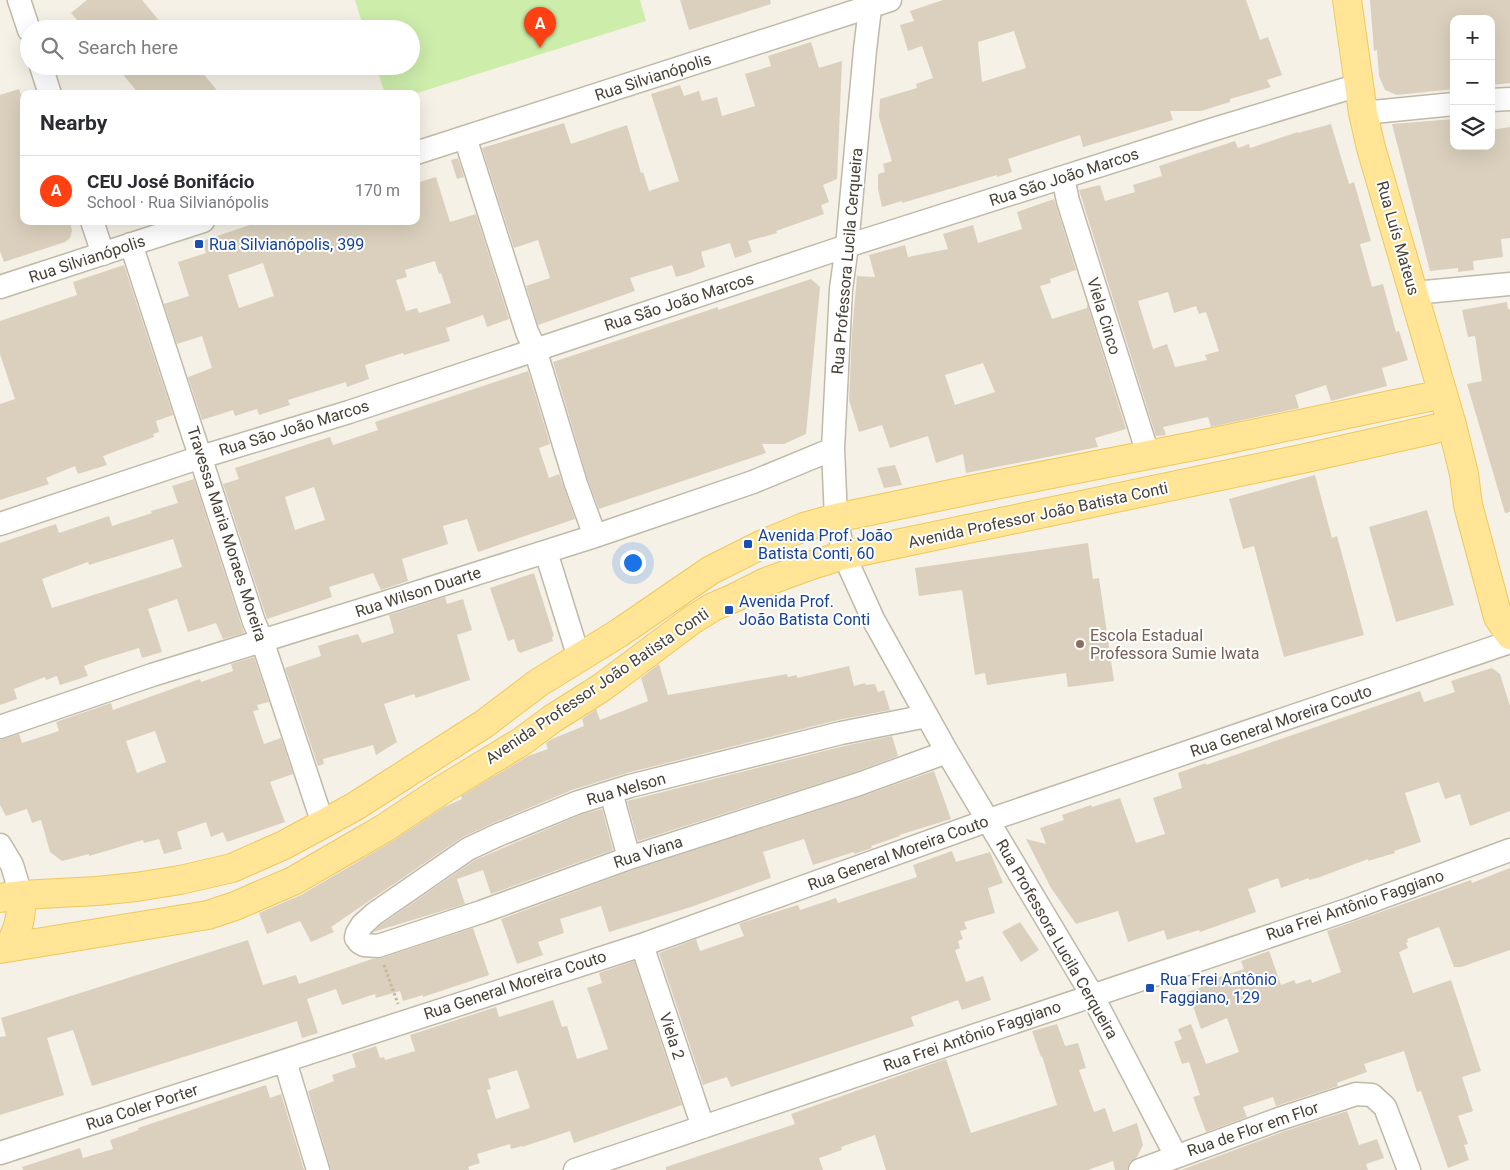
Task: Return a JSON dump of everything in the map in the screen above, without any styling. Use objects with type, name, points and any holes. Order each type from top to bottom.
[{"type":"main road","name":"Rua Luís Mateus","points":[[1347,0],[1363,114],[1371,148],[1452,426],[1464,474],[1468,505],[1498,617],[1510,635]]},
{"type":"main road","name":"Avenida Professor João Batista Conti","points":[[11,896],[136,888],[205,875],[240,864],[284,845],[354,807],[476,729],[538,683],[619,633],[711,570],[771,540],[804,527],[836,518],[1443,394]]},
{"type":"main road","name":"Avenida Professor João Batista Conti","points":[[5,948],[208,915],[235,906],[293,881],[383,829],[445,788],[521,742],[552,719],[601,688],[692,620],[713,607],[766,582],[844,555],[1452,426]]},
{"type":"main road","name":"Rua Luís Mateus","points":[[1464,474],[1472,487],[1490,542],[1510,616]]},
{"type":"main road","points":[[5,948],[18,929],[21,920],[11,896]]},
{"type":"street","points":[[19,0],[26,20]]},
{"type":"street","name":"Rua Silvianópolis","points":[[420,152],[877,2]]},
{"type":"street","name":"Rua Professora Lucila Cerqueira","points":[[877,2],[841,289],[833,449],[836,518],[844,555],[873,619],[947,752],[1092,995],[1176,1156]]},
{"type":"street","points":[[44,75],[49,90]]},
{"type":"street","name":"Rua São João Marcos","points":[[0,524],[201,457],[349,412],[847,246],[1210,130],[1359,85]]},
{"type":"street","points":[[1495,100],[1510,98]]},
{"type":"street","points":[[1363,114],[1450,104]]},
{"type":"street","points":[[465,137],[527,332],[535,349],[576,484],[595,536]]},
{"type":"street","name":"Viela Cinco","points":[[1063,178],[1068,201],[1148,454]]},
{"type":"street","points":[[93,225],[103,254]]},
{"type":"street","name":"Rua Silvianópolis","points":[[0,286],[190,225]]},
{"type":"street","name":"Travessa Maria Moraes Moreira","points":[[131,244],[254,622],[262,640],[323,824]]},
{"type":"street","points":[[1414,293],[1510,284]]},
{"type":"street","name":"Rua Wilson Duarte","points":[[0,727],[152,675],[595,536],[753,482],[833,449]]},
{"type":"street","points":[[546,552],[579,658]]},
{"type":"street","name":"Rua General Moreira Couto","points":[[284,1061],[642,945],[989,820],[1510,642]]},
{"type":"street","name":"Rua Nelson","points":[[378,946],[364,945],[359,942],[356,938],[362,925],[374,914],[468,849],[498,835],[576,803],[630,786],[840,734],[927,716]]},
{"type":"street","name":"Rua Viana","points":[[378,946],[481,912],[629,858],[859,784],[947,752]]},
{"type":"street","points":[[611,792],[629,858]]},
{"type":"street","points":[[0,845],[12,866],[11,896]]},
{"type":"street","name":"Rua Frei Antônio Faggiano","points":[[575,1170],[1350,909],[1510,850]]},
{"type":"street","name":"Viela 2","points":[[642,945],[703,1127]]},
{"type":"street","points":[[284,1061],[318,1170]]},
{"type":"street","name":"Rua Coler Porter","points":[[0,1153],[284,1061]]},
{"type":"street","name":"Rua de Flor em Flor","points":[[1140,1170],[1278,1119],[1356,1094],[1367,1094],[1375,1097],[1385,1107],[1409,1170]]},
{"type":"path","points":[[378,946],[404,1021]]},
{"type":"green space","points":[[355,0],[640,0],[646,21],[420,92],[420,90],[384,90],[379,75],[420,75],[420,20],[361,20]]},
{"type":"building","points":[[87,0],[142,0],[159,20],[77,20],[71,13]]},
{"type":"building","points":[[680,0],[770,0],[771,4],[689,30]]},
{"type":"building","points":[[943,0],[1246,0],[1260,40],[1268,37],[1282,75],[1267,80],[1271,87],[1230,99],[1230,102],[1201,111],[1170,111],[1173,120],[1083,147],[1080,135],[1008,159],[1012,172],[882,207],[878,189],[878,174],[885,172],[883,164],[892,161],[879,117],[880,99],[917,88],[916,84],[933,78],[922,46],[908,51],[900,25],[914,21],[910,11]],"holes":[[[1014,31],[1026,68],[982,82],[978,42]]]},
{"type":"building","points":[[1370,0],[1510,0],[1510,83],[1495,85],[1495,15],[1450,15],[1450,89],[1397,95],[1385,90],[1379,76],[1377,50],[1374,51]]},
{"type":"building","points":[[811,42],[819,68],[842,61],[837,179],[823,185],[829,202],[821,205],[824,214],[776,231],[777,233],[748,241],[752,252],[735,258],[730,243],[701,252],[705,267],[690,273],[676,277],[672,265],[630,278],[635,291],[538,325],[526,286],[550,278],[538,240],[514,248],[482,148],[564,123],[571,144],[627,125],[641,173],[643,172],[649,191],[679,181],[651,94],[680,85],[684,96],[699,91],[702,101],[717,97],[722,116],[755,106],[745,74],[771,66],[768,56]]},
{"type":"building","points":[[123,75],[204,75],[217,90],[136,90]]},
{"type":"building","points":[[19,89],[20,92],[20,225],[71,225],[72,231],[70,238],[65,242],[4,262],[0,251],[0,95]]},
{"type":"building","points":[[1450,119],[1450,150],[1495,150],[1495,129],[1510,127],[1510,238],[1501,239],[1503,257],[1473,261],[1474,270],[1458,272],[1458,268],[1430,271],[1392,124]]},
{"type":"building","points":[[1331,124],[1349,184],[1354,182],[1371,241],[1360,244],[1372,287],[1383,284],[1396,332],[1399,331],[1408,360],[1382,368],[1387,386],[1331,401],[1326,385],[1295,395],[1299,408],[1211,427],[1208,417],[1163,427],[1166,435],[1156,436],[1079,190],[1100,185],[1105,201],[1135,192],[1133,185],[1162,176],[1159,166],[1235,141],[1238,148],[1249,144],[1250,148]],"holes":[[[1168,292],[1174,313],[1196,306],[1199,314],[1206,312],[1219,351],[1205,355],[1207,360],[1175,367],[1167,344],[1153,349],[1138,301]]]},
{"type":"building","points":[[458,158],[464,177],[457,179],[451,160]]},
{"type":"building","points":[[436,177],[450,222],[476,214],[509,319],[487,327],[483,315],[446,328],[450,341],[365,365],[369,379],[347,387],[346,382],[288,400],[290,405],[259,415],[257,409],[235,416],[233,410],[202,420],[188,377],[212,368],[202,336],[177,344],[164,304],[189,296],[178,262],[206,253],[202,241],[250,225],[420,225],[420,182]],"holes":[[[435,261],[439,274],[441,273],[451,303],[419,313],[417,308],[406,311],[396,280],[407,277],[405,270]],[[263,263],[274,296],[239,308],[228,275]]]},
{"type":"building","points":[[1054,199],[1076,270],[1050,279],[1051,283],[1040,286],[1052,319],[1087,308],[1087,303],[1126,429],[1095,438],[1098,447],[966,473],[963,454],[936,463],[928,436],[890,448],[882,425],[859,432],[849,400],[852,332],[857,276],[875,277],[869,255],[905,245],[908,257],[948,249],[943,234],[973,225],[978,243],[1022,229],[1017,212]],"holes":[[[983,363],[995,392],[955,405],[945,375]]]},
{"type":"building","points":[[124,265],[173,415],[156,421],[159,432],[153,434],[154,437],[103,456],[107,465],[78,474],[75,466],[46,478],[49,484],[0,500],[0,404],[15,399],[0,354],[0,321],[77,295],[73,282]]},
{"type":"building","points":[[811,279],[820,287],[806,434],[784,444],[762,444],[766,453],[599,509],[588,480],[553,362],[718,307],[718,310]]},
{"type":"building","points":[[1507,302],[1508,309],[1510,309],[1510,512],[1505,513],[1467,384],[1482,381],[1475,336],[1468,337],[1462,310]]},
{"type":"building","points":[[528,371],[550,444],[539,448],[549,478],[559,474],[575,519],[478,552],[467,519],[443,526],[448,544],[402,559],[408,581],[381,590],[373,573],[329,587],[332,597],[267,619],[223,484],[239,479],[235,468],[330,437],[333,445],[378,430],[375,422]],"holes":[[[314,487],[325,520],[295,530],[285,497]]]},
{"type":"building","points":[[895,465],[902,485],[884,488],[877,468]]},
{"type":"building","points":[[1315,475],[1332,538],[1337,536],[1364,635],[1284,657],[1254,546],[1243,549],[1229,499]]},
{"type":"building","points":[[194,479],[244,633],[223,639],[216,623],[188,632],[177,599],[148,609],[162,652],[142,658],[139,648],[100,660],[84,666],[88,676],[60,685],[57,676],[46,680],[45,677],[14,689],[17,699],[0,705],[0,543],[56,524],[59,533],[109,516],[112,526],[152,513],[151,511],[178,503],[172,486]],"holes":[[[173,539],[182,567],[52,608],[42,579],[88,562],[89,565]]]},
{"type":"building","points":[[1427,510],[1454,605],[1396,622],[1369,527]]},
{"type":"building","points":[[1088,543],[1093,579],[1099,578],[1114,681],[1068,687],[1066,673],[987,685],[985,673],[975,675],[962,590],[919,596],[915,568]]},
{"type":"building","points":[[534,573],[554,636],[552,637],[553,641],[520,653],[514,639],[508,641],[490,588]]},
{"type":"building","points":[[445,597],[447,604],[463,599],[472,630],[457,635],[470,680],[416,698],[414,694],[384,704],[397,742],[376,755],[373,745],[323,759],[324,764],[318,766],[285,668],[321,656],[318,646],[333,641],[358,634],[362,643],[394,633],[389,615]]},
{"type":"building","points":[[254,657],[269,702],[257,705],[259,710],[253,711],[264,744],[281,738],[293,774],[270,782],[285,822],[227,842],[223,832],[211,837],[206,822],[177,832],[182,849],[164,854],[159,839],[144,843],[143,840],[89,856],[89,854],[62,861],[50,852],[41,820],[32,823],[27,809],[6,816],[0,805],[0,740],[19,734],[22,743],[59,731],[56,722],[111,703],[113,710],[200,679],[201,682],[233,671],[231,664]],"holes":[[[155,731],[166,762],[137,773],[126,741]]]},
{"type":"building","points":[[659,664],[668,695],[787,674],[788,677],[797,675],[797,678],[849,666],[854,686],[865,683],[866,685],[875,684],[878,692],[884,690],[890,710],[838,720],[627,773],[572,790],[461,838],[331,927],[334,932],[311,942],[300,921],[267,934],[259,913],[301,895],[391,842],[444,807],[462,799],[461,796],[528,756],[548,749],[546,743],[584,726],[582,719],[596,709],[600,720],[648,701],[641,678]]},
{"type":"building","points":[[1492,668],[1500,674],[1510,706],[1510,811],[1470,826],[1460,794],[1445,799],[1439,782],[1405,793],[1421,842],[1394,851],[1395,853],[1368,861],[1368,859],[1320,877],[1309,880],[1309,878],[1281,888],[1278,878],[1248,889],[1256,912],[1200,932],[1199,930],[1167,940],[1164,930],[1128,942],[1118,911],[1076,924],[1051,888],[1026,839],[1046,844],[1040,828],[1064,820],[1062,815],[1120,798],[1136,843],[1165,834],[1153,798],[1182,788],[1178,773],[1420,691],[1424,702],[1455,692],[1451,681]]},
{"type":"building","points":[[892,736],[898,756],[855,772],[638,841],[627,801],[844,746]]},
{"type":"building","points":[[934,771],[951,819],[899,835],[854,854],[854,852],[813,865],[804,839],[763,852],[771,878],[691,907],[609,932],[601,906],[560,919],[564,933],[538,942],[543,955],[517,964],[501,919],[633,870],[863,796]]},
{"type":"building","points":[[602,809],[613,850],[491,894],[483,870],[457,879],[465,904],[373,932],[475,860],[580,815]]},
{"type":"building","points":[[952,851],[956,862],[990,852],[1003,883],[988,888],[995,913],[964,922],[967,929],[960,931],[963,939],[958,941],[960,948],[955,950],[966,982],[983,976],[991,1000],[962,1010],[958,1000],[911,1017],[914,1026],[731,1087],[727,1077],[703,1085],[659,953],[696,939],[700,951],[744,936],[739,924],[744,922],[798,905],[800,910],[836,898],[838,903],[917,877],[913,865]]},
{"type":"building","points":[[1510,868],[1510,950],[1461,967],[1454,967],[1439,927],[1407,939],[1408,948],[1399,952],[1413,993],[1451,980],[1481,1071],[1462,1077],[1473,1111],[1458,1116],[1468,1144],[1464,1145],[1469,1160],[1448,1168],[1421,1091],[1417,1092],[1404,1051],[1364,1064],[1367,1072],[1337,1083],[1338,1086],[1276,1106],[1273,1097],[1243,1107],[1247,1117],[1206,1132],[1193,1097],[1200,1095],[1189,1062],[1182,1064],[1174,1042],[1182,1039],[1178,1029],[1191,1024],[1206,1064],[1239,1052],[1227,1018],[1201,1029],[1188,992],[1215,982],[1214,979],[1244,969],[1241,961],[1269,951],[1281,985],[1294,980],[1296,984],[1311,979],[1312,983],[1341,972],[1327,931],[1471,880],[1472,883]]},
{"type":"building","points":[[1020,922],[1039,950],[1021,962],[1002,932]]},
{"type":"building","points":[[473,928],[489,975],[423,997],[423,995],[403,1001],[400,991],[376,998],[375,994],[342,1005],[336,989],[307,999],[318,1033],[302,1038],[297,1021],[92,1086],[73,1030],[47,1038],[64,1095],[0,1115],[0,1037],[6,1036],[1,1018],[248,940],[263,985],[296,975],[299,984]]},
{"type":"building","points":[[634,961],[682,1105],[574,1143],[570,1131],[522,1147],[511,1149],[510,1144],[477,1154],[480,1163],[468,1167],[469,1170],[331,1170],[308,1091],[334,1081],[332,1075],[356,1067],[352,1054],[376,1046],[380,1058],[384,1057],[385,1060],[415,1051],[410,1035],[496,1007],[499,1017],[553,1000],[562,1027],[567,1026],[577,1059],[593,1054],[608,1049],[587,988],[602,983],[599,973]],"holes":[[[517,1070],[530,1108],[496,1119],[487,1090],[491,1089],[488,1079]]]},
{"type":"building","points":[[1057,1024],[1065,1046],[1078,1043],[1086,1068],[1079,1070],[1094,1112],[1105,1108],[1113,1132],[1137,1123],[1143,1145],[1137,1157],[1130,1162],[1127,1170],[1115,1170],[1113,1161],[1088,1170],[886,1170],[875,1135],[841,1147],[842,1150],[819,1158],[823,1170],[666,1170],[666,1167],[795,1124],[791,1114],[946,1059],[971,1133],[1057,1105],[1032,1031]]},
{"type":"building","points":[[266,1085],[270,1098],[281,1094],[304,1170],[23,1170],[22,1167],[80,1148],[83,1158],[113,1149],[110,1140],[139,1130],[138,1128]]},
{"type":"building","points":[[1347,1111],[1359,1145],[1377,1139],[1384,1158],[1366,1164],[1368,1170],[1181,1170],[1285,1131]]},
{"type":"place","name":"CEU José Bonifácio","points":[[540,48]]},
{"type":"place","name":"Rua Silvianópolis, 399","points":[[199,244]]},
{"type":"place","name":"Avenida Prof. João Batista Conti, 60","points":[[748,544]]},
{"type":"place","name":"Avenida Prof. João Batista Conti","points":[[729,610]]},
{"type":"place","name":"Escola Estadual Professora Sumie Iwata","points":[[1080,644]]},
{"type":"place","name":"Rua Frei Antônio Faggiano, 129","points":[[1150,988]]}]
